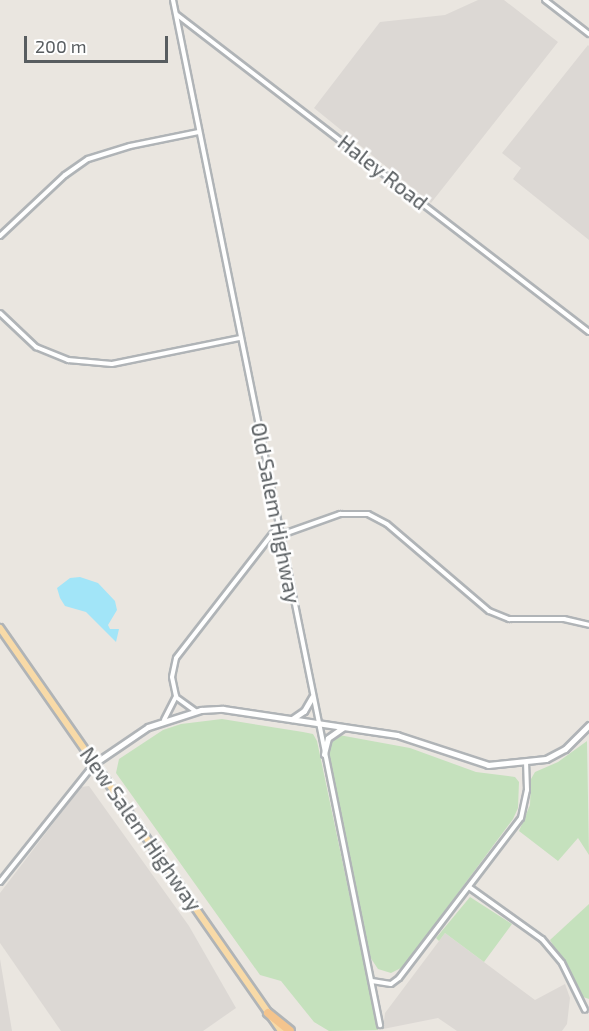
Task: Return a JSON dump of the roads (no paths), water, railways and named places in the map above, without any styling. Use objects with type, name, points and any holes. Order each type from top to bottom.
[{"type":"highway","points":[[268,1013],[290,1031]]},
{"type":"main road","name":"New Salem Highway","points":[[0,628],[281,1031]]},
{"type":"main road","points":[[291,720],[304,711],[312,697]]},
{"type":"main road","points":[[95,763],[164,720],[195,711],[223,709],[415,740],[488,765],[526,764],[565,749],[589,725]]},
{"type":"main road","points":[[324,754],[328,738],[344,727]]},
{"type":"street","name":"Old Salem Highway","points":[[173,0],[317,723],[380,1025]]},
{"type":"street","points":[[546,0],[589,34]]},
{"type":"street","name":"Haley Road","points":[[176,14],[589,332]]},
{"type":"street","points":[[0,236],[65,175],[88,159],[130,146],[200,132]]},
{"type":"street","points":[[0,312],[36,347],[79,362],[112,364],[240,338]]},
{"type":"street","points":[[281,535],[340,514],[368,514],[387,524],[489,611],[509,619],[564,620],[589,625]]},
{"type":"street","points":[[164,720],[176,696],[172,677],[176,658],[279,525]]},
{"type":"street","points":[[176,696],[195,711]]},
{"type":"street","points":[[0,882],[95,763]]},
{"type":"street","points":[[372,981],[391,984],[399,978],[521,818],[527,790],[526,764]]},
{"type":"street","points":[[469,887],[542,939],[562,963],[585,1010]]},
{"type":"water","points":[[80,577],[98,583],[115,601],[117,610],[108,625],[110,629],[119,629],[116,642],[86,612],[65,606],[60,598],[57,588],[70,578]]}]
